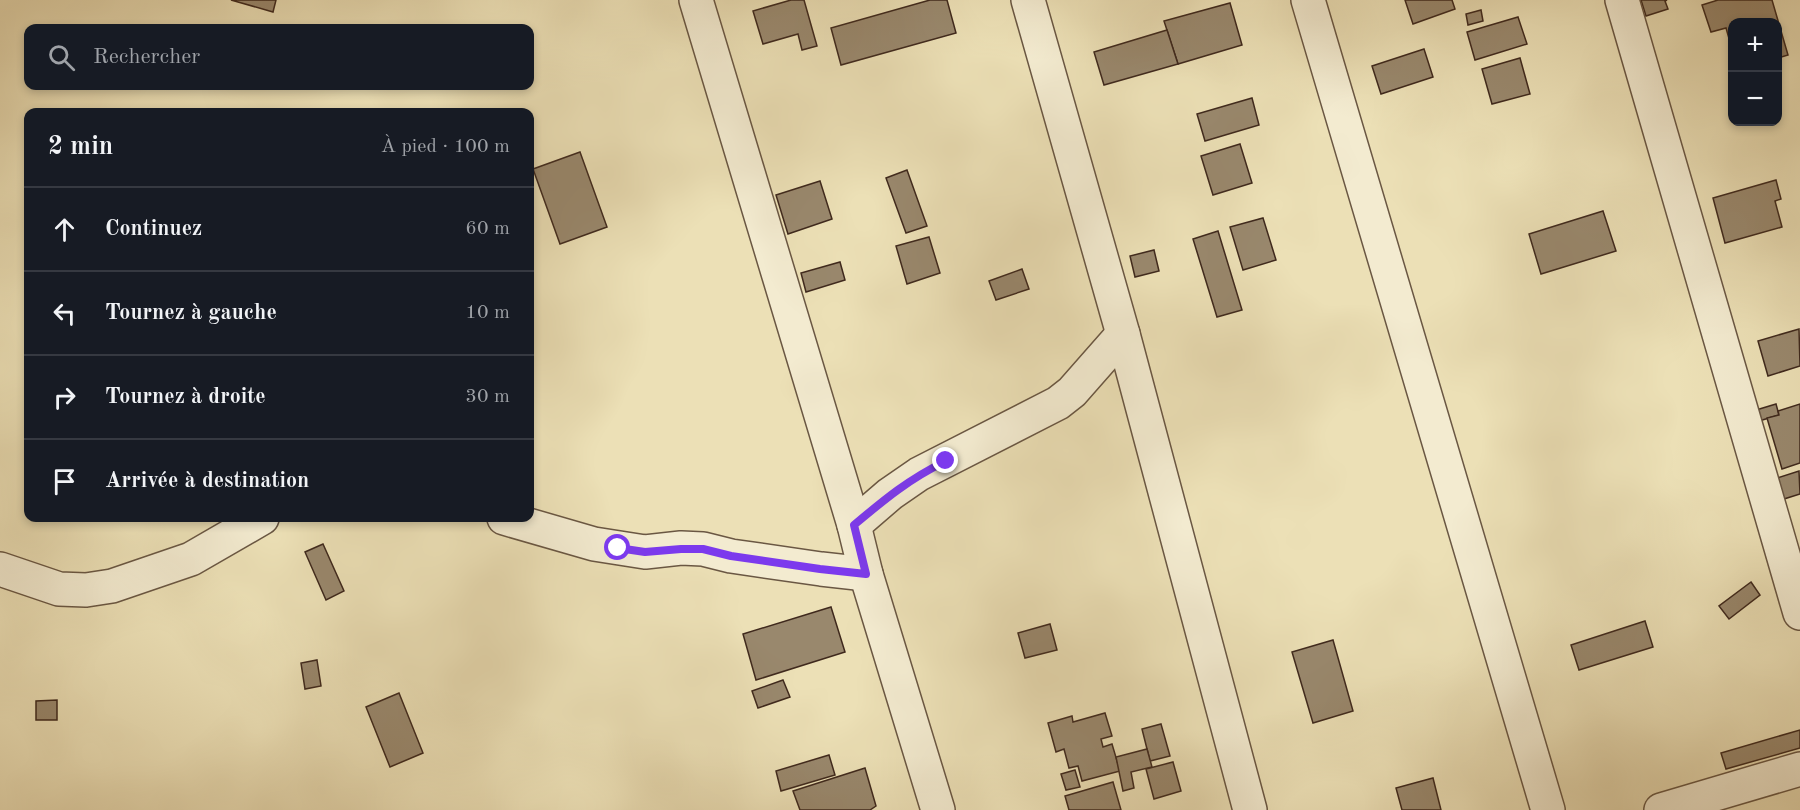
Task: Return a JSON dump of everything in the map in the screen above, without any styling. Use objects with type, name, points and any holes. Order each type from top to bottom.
[{"type":"street","points":[[696,0],[938,810]]},
{"type":"street","points":[[1028,0],[1124,334],[1250,810]]},
{"type":"street","points":[[1308,0],[1548,810]]},
{"type":"street","points":[[1622,0],[1800,613]]},
{"type":"street","points":[[854,525],[890,494],[919,474],[1058,403],[1078,386],[1124,334]]},
{"type":"street","points":[[0,569],[59,589],[86,590],[112,586],[191,559],[255,522]]},
{"type":"street","points":[[518,522],[594,544],[645,552],[703,549],[820,569],[866,574]]},
{"type":"street","points":[[1661,810],[1800,769]]},
{"type":"building","points":[[231,0],[276,0],[273,12]]},
{"type":"building","points":[[791,0],[804,0],[817,46],[802,50],[798,34],[763,44],[753,11]]},
{"type":"building","points":[[930,0],[947,0],[956,33],[841,65],[831,28]]},
{"type":"building","points":[[1405,0],[1452,0],[1455,9],[1413,24]]},
{"type":"building","points":[[1641,0],[1667,0],[1665,1],[1668,9],[1646,16]]},
{"type":"building","points":[[1718,0],[1772,0],[1777,18],[1728,18],[1728,35],[1726,28],[1711,32],[1702,5]]},
{"type":"building","points":[[1230,3],[1242,45],[1178,64],[1164,21]]},
{"type":"building","points":[[1481,10],[1483,21],[1468,25],[1466,14]]},
{"type":"building","points":[[1518,17],[1527,44],[1475,60],[1467,32]]},
{"type":"building","points":[[1167,30],[1178,64],[1104,85],[1094,52]]},
{"type":"building","points":[[1782,34],[1788,55],[1782,57]]},
{"type":"building","points":[[1424,49],[1433,77],[1381,94],[1372,66]]},
{"type":"building","points":[[1520,58],[1530,94],[1492,104],[1482,69]]},
{"type":"building","points":[[1252,98],[1259,125],[1205,141],[1197,114]]},
{"type":"building","points":[[1240,144],[1252,183],[1213,195],[1201,156]]},
{"type":"building","points":[[580,152],[607,227],[560,244],[534,169]]},
{"type":"building","points":[[907,170],[927,226],[906,233],[886,178]]},
{"type":"building","points":[[1776,180],[1781,199],[1775,201],[1782,227],[1725,243],[1713,198]]},
{"type":"building","points":[[820,181],[832,219],[788,234],[776,195]]},
{"type":"building","points":[[1603,211],[1616,251],[1541,274],[1529,234]]},
{"type":"building","points":[[1263,218],[1276,260],[1243,270],[1230,227]]},
{"type":"building","points":[[1218,231],[1242,310],[1217,317],[1193,239]]},
{"type":"building","points":[[929,237],[940,273],[907,284],[896,246]]},
{"type":"building","points":[[1154,250],[1159,271],[1135,277],[1130,256]]},
{"type":"building","points":[[840,262],[845,280],[806,292],[801,273]]},
{"type":"building","points":[[1022,269],[1029,289],[996,300],[989,281]]},
{"type":"building","points":[[1799,329],[1800,366],[1768,376],[1758,341]]},
{"type":"building","points":[[1776,404],[1779,415],[1759,421],[1756,410]]},
{"type":"building","points":[[1800,404],[1800,463],[1782,469],[1767,418],[1779,415],[1778,411]]},
{"type":"building","points":[[1799,471],[1800,494],[1784,499],[1777,478]]},
{"type":"building","points":[[323,544],[344,591],[326,600],[305,552]]},
{"type":"building","points":[[1751,582],[1760,595],[1729,619],[1719,606]]},
{"type":"building","points":[[831,607],[845,652],[756,680],[743,634]]},
{"type":"building","points":[[1645,621],[1653,647],[1579,670],[1571,645]]},
{"type":"building","points":[[1050,624],[1057,650],[1025,658],[1018,633]]},
{"type":"building","points":[[1333,640],[1353,711],[1313,723],[1292,652]]},
{"type":"building","points":[[317,660],[321,686],[305,689],[301,663]]},
{"type":"building","points":[[783,680],[790,697],[758,708],[752,691]]},
{"type":"building","points":[[399,693],[423,753],[390,767],[366,707]]},
{"type":"building","points":[[57,700],[57,720],[36,720],[36,701]]},
{"type":"building","points":[[1105,713],[1112,736],[1101,739],[1103,747],[1112,744],[1120,771],[1082,781],[1078,766],[1069,768],[1064,749],[1056,752],[1048,723],[1072,716],[1073,722]]},
{"type":"building","points":[[1161,724],[1170,756],[1150,761],[1142,729]]},
{"type":"building","points":[[1800,730],[1800,748],[1726,769],[1721,753]]},
{"type":"building","points":[[1147,749],[1152,767],[1131,772],[1134,788],[1123,791],[1116,757]]},
{"type":"building","points":[[829,755],[835,775],[781,791],[776,771]]},
{"type":"building","points":[[1173,762],[1181,791],[1154,799],[1146,769]]},
{"type":"building","points":[[865,768],[876,806],[870,810],[800,810],[793,791]]},
{"type":"building","points":[[1075,770],[1080,787],[1066,790],[1061,774]]},
{"type":"building","points":[[1433,778],[1441,810],[1402,810],[1396,788]]},
{"type":"building","points":[[1113,782],[1121,810],[1069,810],[1065,796]]},
{"type":"route","points":[[618,548],[645,552],[703,549],[731,556],[866,574],[854,525],[890,494],[919,474],[946,461]]}]
